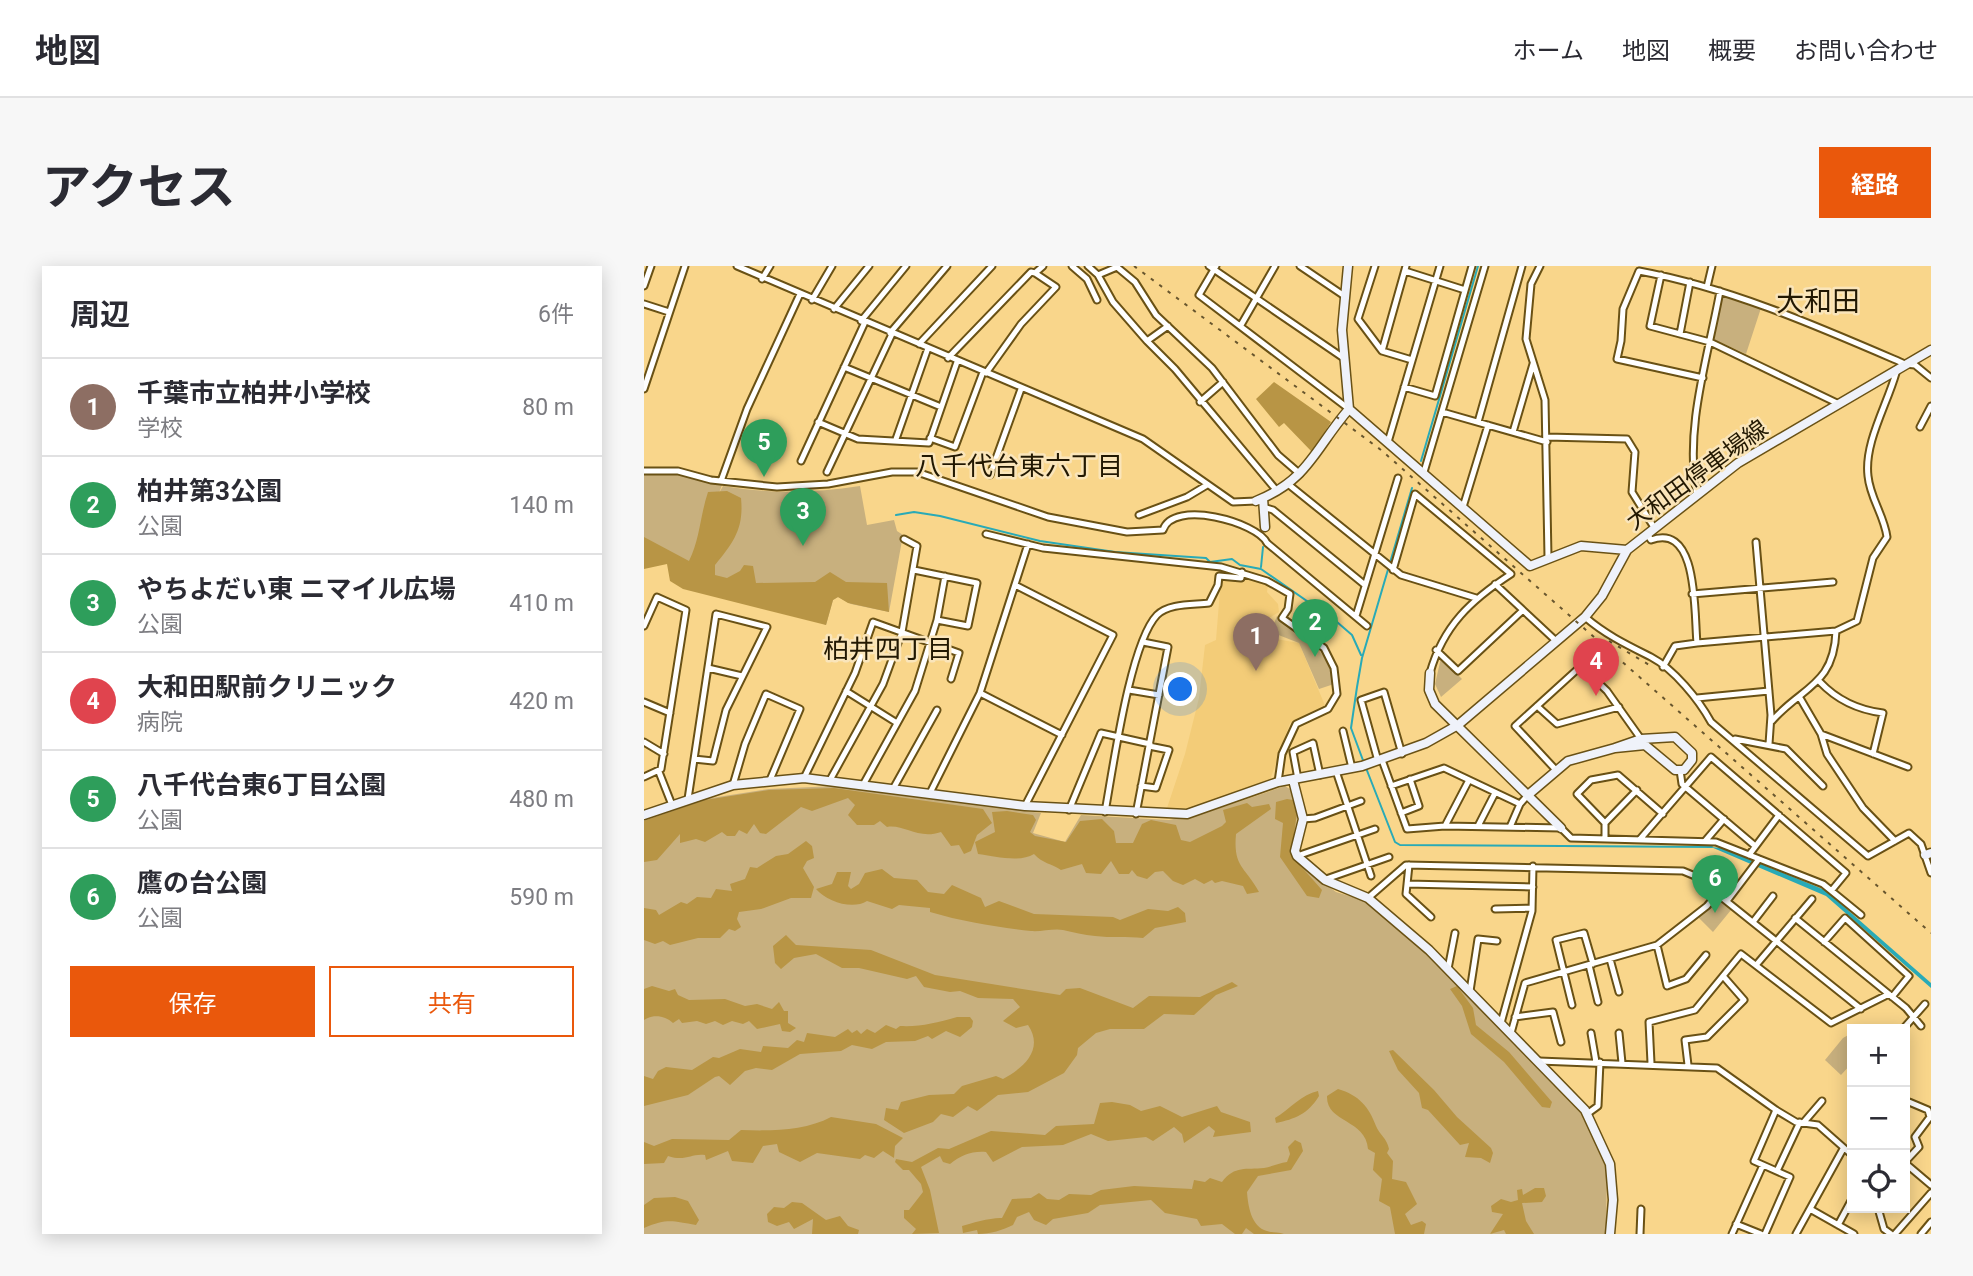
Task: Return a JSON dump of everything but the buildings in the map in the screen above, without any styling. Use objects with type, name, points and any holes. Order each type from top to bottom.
[{"type":"street","points":[[644,286],[651,266]]},
{"type":"street","points":[[644,389],[685,266]]},
{"type":"street","points":[[762,279],[770,266]]},
{"type":"street","points":[[812,300],[832,266]]},
{"type":"street","points":[[834,309],[869,266]]},
{"type":"street","points":[[801,461],[863,322],[905,266]]},
{"type":"street","points":[[827,472],[891,333],[947,266]]},
{"type":"street","points":[[919,344],[992,266]]},
{"type":"street","points":[[948,358],[1031,272],[1035,273],[1043,266]]},
{"type":"street","points":[[1072,266],[1087,279],[1097,300]]},
{"type":"street","points":[[1088,266],[1098,275],[1113,302],[1175,369],[1277,491]]},
{"type":"street","points":[[1241,325],[1275,266]]},
{"type":"street","points":[[1300,266],[1343,295]]},
{"type":"street","points":[[739,267],[1156,445],[1233,502],[1260,500],[1301,474],[1349,409],[1343,295],[1348,266]]},
{"type":"street","points":[[1375,266],[1358,319],[1382,351],[1412,360]]},
{"type":"street","points":[[1388,442],[1440,266]]},
{"type":"street","points":[[1404,387],[1435,396],[1472,266]]},
{"type":"street","points":[[1424,472],[1485,266]]},
{"type":"street","points":[[1478,422],[1521,266]]},
{"type":"street","points":[[1540,266],[1531,285],[1526,339],[1545,400],[1548,557]]},
{"type":"street","points":[[1657,266],[1650,326],[1710,342],[1839,404]]},
{"type":"street","points":[[1707,286],[1712,266]]},
{"type":"street","points":[[1098,275],[1117,267],[1135,282],[1146,304],[1223,382],[1278,455],[1301,474]]},
{"type":"street","points":[[1345,359],[1213,267],[1199,295],[1349,409],[1530,566],[1581,546],[1627,550]]},
{"type":"street","points":[[1382,351],[1406,269],[1465,290]]},
{"type":"street","points":[[1703,379],[1617,359],[1622,341],[1623,309],[1639,271],[1707,286],[1915,365],[1931,378]]},
{"type":"street","points":[[930,438],[955,447],[984,372],[1021,324],[1056,287],[1035,273]]},
{"type":"street","points":[[1680,334],[1690,282]]},
{"type":"street","points":[[1697,495],[1694,479],[1695,421],[1720,291]]},
{"type":"street","points":[[721,481],[747,409],[800,294]]},
{"type":"street","points":[[644,304],[669,312]]},
{"type":"street","points":[[1147,341],[1167,326]]},
{"type":"street","points":[[896,439],[928,348]]},
{"type":"street","name":"大和田停車場線","points":[[644,815],[733,785],[804,778],[1025,806],[1136,814],[1186,814],[1278,782],[1352,768],[1402,754],[1458,725],[1585,617],[1602,596],[1627,550],[1751,453],[1910,365],[1931,350]]},
{"type":"street","points":[[881,357],[890,361]]},
{"type":"street","points":[[818,422],[858,439],[896,439],[929,443],[957,362]]},
{"type":"street","points":[[1513,432],[1532,364]]},
{"type":"street","points":[[644,365],[652,367]]},
{"type":"street","points":[[844,367],[941,407]]},
{"type":"street","points":[[1663,667],[1675,646],[1836,631],[1857,621],[1873,558],[1887,537],[1884,519],[1871,490],[1867,454],[1896,373]]},
{"type":"street","points":[[1200,402],[1223,382]]},
{"type":"street","points":[[990,475],[1021,389]]},
{"type":"street","points":[[1920,427],[1931,406]]},
{"type":"street","points":[[1442,412],[1547,440],[1627,439],[1635,452],[1632,492],[1655,529]]},
{"type":"street","points":[[1463,507],[1488,425]]},
{"type":"street","points":[[644,471],[678,471],[721,481],[789,486],[828,484],[892,472],[917,472],[983,497],[1075,523],[1146,533],[1163,530],[1172,520],[1202,513],[1244,524],[1250,531],[1264,531]]},
{"type":"street","points":[[1356,616],[1398,478]]},
{"type":"street","points":[[1288,484],[1390,568],[1476,598]]},
{"type":"street","points":[[1139,515],[1186,497],[1207,485]]},
{"type":"street","points":[[1390,568],[1415,494],[1511,574],[1476,598],[1444,635],[1436,650],[1430,673],[1433,701],[1571,838],[1706,840],[1832,890],[1861,915]]},
{"type":"street","points":[[1260,500],[1266,508],[1273,510],[1365,585]]},
{"type":"street","points":[[1266,508],[1264,531],[1267,543],[1367,626]]},
{"type":"street","points":[[986,534],[1028,544],[1242,572],[1278,585],[1290,594],[1288,609],[1282,618],[1324,648],[1334,668],[1338,694],[1334,703],[1296,724],[1282,754],[1278,782]]},
{"type":"street","points":[[1647,534],[1651,540],[1670,537],[1682,547],[1688,559],[1697,643]]},
{"type":"street","points":[[830,780],[870,706],[902,632],[918,545],[904,539]]},
{"type":"street","points":[[1756,542],[1771,722],[1769,744]]},
{"type":"street","points":[[930,793],[980,693],[1028,544]]},
{"type":"street","points":[[914,570],[977,583],[968,626],[937,620]]},
{"type":"street","points":[[1105,812],[1134,661],[1155,617],[1163,611],[1209,603],[1218,585],[1219,576],[1241,578],[1242,572]]},
{"type":"street","points":[[863,785],[915,691],[937,620],[945,576]]},
{"type":"street","points":[[1692,594],[1833,582]]},
{"type":"street","points":[[1495,584],[1555,640]]},
{"type":"street","points":[[1015,585],[1113,635],[1025,806]]},
{"type":"street","points":[[644,626],[657,597],[686,610],[659,772],[671,805]]},
{"type":"street","points":[[1436,650],[1458,671],[1522,611]]},
{"type":"street","points":[[688,799],[694,759],[708,668],[716,614],[767,627],[726,710],[713,761],[694,759]]},
{"type":"street","points":[[1585,617],[1619,643],[1652,658],[1663,667],[1698,698],[1712,722],[1868,856],[1909,833],[1928,854],[1931,873]]},
{"type":"street","points":[[804,778],[846,691],[873,622],[958,653],[951,679]]},
{"type":"street","points":[[1771,722],[1781,710],[1820,682],[1836,642],[1836,631]]},
{"type":"street","points":[[1136,814],[1168,647],[1143,642]]},
{"type":"street","points":[[1555,769],[1515,726],[1583,665],[1641,739]]},
{"type":"street","points":[[708,668],[743,676]]},
{"type":"street","points":[[1820,682],[1829,692],[1850,704],[1883,713],[1873,754]]},
{"type":"street","points":[[1129,690],[1159,695]]},
{"type":"street","points":[[846,691],[897,723]]},
{"type":"street","points":[[1698,698],[1769,691]]},
{"type":"street","points":[[1402,754],[1384,692],[1361,700],[1380,761],[1407,829],[1445,826],[1561,828]]},
{"type":"street","points":[[980,693],[1062,734]]},
{"type":"street","points":[[733,785],[742,764],[745,744],[766,694],[800,709],[770,780]]},
{"type":"street","points":[[1800,698],[1821,734],[1827,754],[1856,797],[1895,841]]},
{"type":"street","points":[[644,702],[670,713]]},
{"type":"street","points":[[1537,706],[1557,724],[1619,708]]},
{"type":"street","points":[[893,789],[937,710]]},
{"type":"street","points":[[1343,731],[1352,768]]},
{"type":"street","points":[[1069,810],[1101,733],[1169,750],[1156,788],[1142,786]]},
{"type":"street","points":[[1821,734],[1908,767]]},
{"type":"street","points":[[1510,827],[1520,804],[1528,795],[1555,769],[1578,757],[1641,739],[1678,738],[1691,750],[1693,756],[1686,768],[1680,770]]},
{"type":"street","points":[[1735,739],[1786,749],[1798,758],[1823,786]]},
{"type":"street","points":[[644,742],[663,754]]},
{"type":"street","points":[[1320,775],[1313,743],[1293,752],[1295,780],[1303,819],[1295,851],[1297,856],[1325,880],[1368,898],[1448,969],[1562,1083],[1587,1114],[1610,1164],[1613,1200],[1609,1234]]},
{"type":"street","points":[[1615,748],[1645,745],[1680,770],[1686,787],[1754,845]]},
{"type":"street","points":[[1642,838],[1711,757],[1846,873],[1832,890]]},
{"type":"street","points":[[1391,786],[1444,768],[1520,804]]},
{"type":"street","points":[[1336,771],[1371,876]]},
{"type":"street","points":[[644,777],[659,772]]},
{"type":"street","points":[[1605,838],[1605,822],[1577,794],[1591,780],[1618,775],[1662,814]]},
{"type":"street","points":[[1401,813],[1419,806],[1410,779]]},
{"type":"street","points":[[1445,826],[1469,780]]},
{"type":"street","points":[[1605,822],[1637,790]]},
{"type":"street","points":[[1478,826],[1495,793]]},
{"type":"street","points":[[1303,819],[1315,818],[1361,801]]},
{"type":"street","points":[[1749,855],[1779,815]]},
{"type":"street","points":[[1706,840],[1724,819]]},
{"type":"street","points":[[1297,856],[1375,829]]},
{"type":"street","points":[[1325,880],[1389,857]]},
{"type":"street","points":[[1727,901],[1759,860]]},
{"type":"street","points":[[1368,898],[1409,865],[1683,871],[1695,876],[1861,1009]]},
{"type":"street","points":[[1409,865],[1406,894],[1431,917]]},
{"type":"street","points":[[1501,1023],[1532,908],[1533,866]]},
{"type":"street","points":[[1407,884],[1533,887]]},
{"type":"street","points":[[1511,1033],[1525,983],[1657,945],[1676,933],[1717,894]]},
{"type":"street","points":[[1753,922],[1773,896]]},
{"type":"street","points":[[1757,964],[1812,899]]},
{"type":"street","points":[[1495,909],[1532,908]]},
{"type":"street","points":[[1795,918],[1890,995],[1922,1026]]},
{"type":"street","points":[[1651,1063],[1649,1022],[1695,1010],[1741,954],[1831,1023],[1890,995],[1909,976],[1845,918],[1825,942]]},
{"type":"street","points":[[1448,969],[1455,933]]},
{"type":"street","points":[[1572,1006],[1556,940],[1584,933],[1598,1002]]},
{"type":"street","points":[[1470,991],[1478,939],[1497,941]]},
{"type":"street","points":[[1657,945],[1667,986],[1686,979],[1706,955]]},
{"type":"street","points":[[1610,959],[1619,992]]},
{"type":"street","points":[[1688,1065],[1685,1040],[1707,1037],[1744,1000],[1723,976]]},
{"type":"street","points":[[1908,1024],[1925,1004]]},
{"type":"street","points":[[1516,1017],[1553,1012],[1561,1042]]},
{"type":"street","points":[[1587,1114],[1598,1106],[1598,1062],[1591,1033]]},
{"type":"street","points":[[1619,1033],[1622,1063]]},
{"type":"street","points":[[1539,1061],[1651,1063],[1717,1068],[1776,1111],[1802,1122],[1818,1125],[1847,1152]]},
{"type":"street","points":[[1777,1171],[1802,1122],[1822,1101]]},
{"type":"street","points":[[1910,1104],[1928,1110],[1930,1117],[1915,1137],[1919,1147],[1910,1157]]},
{"type":"street","points":[[1736,1224],[1763,1234],[1790,1177],[1754,1161],[1776,1111]]},
{"type":"street","points":[[1796,1234],[1843,1149]]},
{"type":"street","points":[[1732,1234],[1763,1165]]},
{"type":"street","points":[[1910,1166],[1931,1185]]},
{"type":"street","points":[[1879,1213],[1884,1229],[1893,1234],[1931,1193]]},
{"type":"street","points":[[1640,1234],[1641,1209]]},
{"type":"street","points":[[1810,1209],[1854,1234]]},
{"type":"street","points":[[1921,1234],[1931,1222]]},
{"type":"shaded area","points":[[1723,295],[1761,308],[1746,354],[1713,339]]},
{"type":"shaded area","points":[[1274,382],[1331,422],[1312,452],[1284,423],[1279,427],[1256,399]]},
{"type":"shaded area","points":[[666,472],[722,485],[719,493],[723,486],[792,492],[860,486],[867,525],[894,520],[897,531],[903,535],[889,612],[851,604],[838,597],[833,600],[826,625],[644,546],[644,474]]},
{"type":"shaded area","points":[[727,491],[741,498],[741,518],[732,542],[715,565],[715,575],[727,578],[740,571],[744,565],[753,566],[756,583],[815,582],[830,572],[846,582],[887,583],[889,612],[848,603],[838,597],[833,600],[826,625],[683,589],[670,581],[667,564],[644,569],[644,537],[689,561],[708,492]]},
{"type":"shaded area","points":[[1246,575],[1268,584],[1267,592],[1278,604],[1279,612],[1266,620],[1276,639],[1299,643],[1326,708],[1290,723],[1270,780],[1199,806],[1166,811],[1185,754],[1199,698],[1205,645],[1216,640],[1221,578],[1245,580]]},
{"type":"shaded area","points":[[1277,616],[1306,637],[1321,653],[1334,684],[1319,689],[1299,643],[1276,634],[1273,626]]},
{"type":"shaded area","points":[[1441,658],[1462,679],[1441,697],[1435,684]]},
{"type":"shaded area","points":[[834,786],[1041,813],[1033,833],[1065,842],[1081,815],[1169,820],[1211,811],[1285,786],[1293,791],[1298,814],[1291,847],[1296,862],[1336,892],[1366,901],[1426,952],[1581,1112],[1599,1146],[1607,1172],[1606,1234],[644,1234],[644,821],[705,799],[769,789]]},
{"type":"shaded area","points":[[834,788],[983,809],[992,823],[977,835],[971,851],[964,854],[959,845],[951,846],[941,832],[918,833],[887,827],[880,821],[874,825],[857,825],[848,815],[855,805],[848,798],[812,811],[801,807],[766,834],[760,833],[754,824],[747,834],[739,830],[735,836],[727,836],[722,832],[705,842],[696,839],[680,843],[680,834],[657,860],[644,862],[644,821],[705,800],[769,790]]},
{"type":"shaded area","points":[[1293,800],[1297,813],[1291,855],[1322,890],[1319,898],[1307,896],[1280,857],[1283,823],[1275,819],[1276,802]]},
{"type":"shaded area","points":[[1247,803],[1252,807],[1269,804],[1271,809],[1236,834],[1238,860],[1259,892],[1247,894],[1243,886],[1222,881],[1215,883],[1212,880],[1204,884],[1195,879],[1183,885],[1173,881],[1163,871],[1155,872],[1147,879],[1137,876],[1132,870],[1129,874],[1119,874],[1111,861],[1101,874],[1086,873],[1082,864],[1061,870],[1034,854],[1014,858],[978,854],[975,842],[995,832],[992,812],[1007,811],[1033,815],[1036,820],[1030,832],[1035,836],[1066,842],[1080,821],[1102,819],[1114,831],[1116,843],[1133,843],[1142,824],[1151,820],[1176,825],[1181,840],[1190,842],[1222,826],[1226,822],[1223,810]]},
{"type":"shaded area","points":[[806,841],[812,846],[814,858],[807,861],[803,868],[814,887],[811,898],[791,898],[761,909],[739,912],[737,919],[741,927],[735,931],[729,929],[720,938],[698,938],[670,945],[663,941],[655,944],[644,940],[644,908],[656,910],[659,915],[681,902],[687,904],[697,897],[711,898],[716,889],[732,891],[730,884],[745,879],[750,867],[757,868],[776,856],[788,854]]},
{"type":"shaded area","points":[[882,869],[894,878],[917,880],[928,892],[944,894],[952,885],[981,898],[985,907],[999,901],[1034,914],[1113,917],[1120,920],[1148,909],[1168,911],[1178,907],[1185,913],[1186,922],[1155,928],[1143,938],[1095,936],[1059,930],[1031,931],[955,919],[930,912],[930,908],[899,905],[892,909],[867,901],[848,905],[827,898],[816,889],[832,884],[837,872],[851,872],[848,886],[851,889],[859,884],[865,873]]},
{"type":"shaded area","points":[[1716,899],[1731,910],[1713,932],[1698,917]]},
{"type":"shaded area","points":[[786,935],[796,945],[871,950],[935,975],[1060,995],[1066,989],[1080,988],[1133,1008],[1149,996],[1200,997],[1232,982],[1238,986],[1216,995],[1194,1015],[1164,1014],[1144,1029],[1110,1029],[1096,1033],[1078,1048],[1077,1055],[1064,1073],[1028,1092],[998,1095],[977,1111],[968,1106],[953,1117],[941,1114],[933,1122],[904,1133],[884,1120],[886,1108],[898,1110],[901,1102],[929,1095],[954,1094],[962,1086],[996,1076],[1003,1079],[1025,1063],[1034,1042],[1028,1025],[1016,1028],[1003,1021],[1020,1007],[1013,999],[978,998],[960,991],[924,987],[916,976],[907,979],[859,968],[842,968],[816,954],[794,958],[781,969],[775,963],[773,946]]},
{"type":"shaded area","points":[[652,986],[669,991],[675,989],[678,995],[689,1000],[725,999],[745,1006],[757,1004],[772,1009],[779,1002],[784,1011],[788,1011],[788,1023],[796,1028],[790,1032],[782,1031],[780,1024],[757,1029],[749,1021],[743,1024],[732,1021],[723,1025],[715,1021],[706,1024],[697,1021],[682,1023],[679,1019],[673,1023],[658,1016],[644,1020],[644,989]]},
{"type":"shaded area","points":[[1457,986],[1473,1008],[1476,1025],[1509,1052],[1552,1102],[1550,1108],[1542,1107],[1504,1062],[1471,1034],[1462,1006],[1450,989]]},
{"type":"shaded area","points":[[957,1017],[970,1017],[973,1021],[972,1027],[960,1037],[946,1031],[932,1039],[928,1036],[915,1041],[886,1042],[872,1049],[852,1045],[841,1051],[800,1054],[772,1070],[756,1068],[745,1071],[730,1085],[719,1076],[688,1095],[644,1106],[644,1076],[653,1079],[658,1071],[666,1067],[692,1070],[713,1057],[719,1058],[740,1049],[761,1052],[763,1046],[788,1048],[797,1040],[804,1042],[807,1033],[835,1037],[848,1029],[852,1033],[857,1030],[861,1034],[867,1029],[875,1033],[886,1025],[896,1029],[900,1026],[928,1024]]},
{"type":"shaded area","points":[[1847,1036],[1847,1068],[1841,1075],[1825,1060]]},
{"type":"shaded area","points":[[1393,1050],[1457,1117],[1491,1148],[1493,1153],[1490,1163],[1481,1158],[1465,1157],[1469,1143],[1460,1145],[1428,1110],[1422,1108],[1419,1093],[1398,1070],[1389,1051]]},
{"type":"shaded area","points":[[1338,1089],[1357,1098],[1370,1113],[1388,1145],[1387,1153],[1393,1161],[1392,1179],[1406,1182],[1417,1204],[1405,1214],[1411,1225],[1422,1221],[1426,1224],[1424,1234],[1395,1234],[1390,1207],[1379,1201],[1382,1179],[1373,1170],[1375,1153],[1368,1149],[1361,1132],[1339,1117],[1328,1105],[1327,1096]]},
{"type":"shaded area","points":[[1318,1091],[1319,1096],[1306,1111],[1276,1123],[1275,1118],[1301,1098]]},
{"type":"shaded area","points":[[1100,1103],[1130,1105],[1141,1111],[1160,1106],[1182,1117],[1217,1106],[1221,1112],[1250,1122],[1251,1132],[1213,1137],[1215,1131],[1209,1126],[1184,1143],[1182,1134],[1174,1127],[1153,1141],[1146,1137],[1108,1141],[1091,1134],[1063,1145],[1022,1147],[993,1162],[986,1152],[967,1154],[950,1164],[943,1162],[940,1156],[921,1167],[930,1190],[939,1233],[912,1234],[916,1229],[904,1218],[904,1210],[909,1210],[923,1192],[921,1184],[909,1170],[903,1170],[895,1162],[896,1159],[912,1162],[938,1148],[949,1149],[991,1131],[1045,1135],[1056,1126],[1094,1124]]},
{"type":"shaded area","points":[[831,1117],[876,1124],[903,1138],[895,1146],[894,1158],[883,1151],[874,1158],[865,1155],[860,1159],[817,1153],[800,1162],[779,1152],[777,1144],[763,1146],[753,1163],[732,1161],[728,1151],[706,1160],[705,1155],[679,1158],[668,1156],[664,1163],[644,1164],[644,1142],[654,1146],[672,1139],[729,1140],[741,1130],[799,1128]]},
{"type":"shaded area","points":[[1295,1140],[1301,1143],[1303,1151],[1291,1170],[1258,1176],[1247,1192],[1257,1225],[1267,1231],[1284,1234],[1254,1234],[1246,1228],[1242,1234],[1235,1234],[1222,1224],[1201,1226],[1197,1219],[1165,1213],[1151,1200],[1100,1205],[1088,1213],[1053,1219],[1046,1225],[1034,1220],[1029,1212],[1017,1217],[1013,1225],[1001,1230],[983,1234],[978,1234],[977,1230],[963,1233],[962,1226],[1002,1218],[1012,1199],[1031,1198],[1039,1193],[1047,1199],[1059,1200],[1069,1194],[1091,1195],[1101,1190],[1134,1186],[1192,1189],[1194,1180],[1205,1182],[1210,1178],[1222,1182],[1236,1171],[1287,1162],[1290,1154],[1288,1147]]},
{"type":"shaded area","points":[[1535,1188],[1544,1188],[1546,1196],[1542,1202],[1522,1203],[1526,1221],[1534,1234],[1506,1234],[1504,1230],[1490,1234],[1503,1214],[1492,1212],[1491,1206],[1501,1199],[1511,1202],[1518,1200],[1517,1190],[1522,1189],[1523,1195]]},
{"type":"shaded area","points":[[675,1197],[688,1201],[699,1220],[696,1225],[670,1221],[644,1228],[644,1205],[654,1198]]},
{"type":"shaded area","points":[[792,1202],[802,1203],[826,1220],[840,1216],[848,1226],[859,1230],[858,1234],[812,1234],[813,1219],[794,1229],[789,1222],[777,1226],[768,1222],[767,1214],[774,1207],[784,1208]]},
{"type":"water","points":[[1711,847],[1722,848],[1825,890],[1931,983],[1931,988],[1826,896]]},
{"type":"waterway","points":[[1421,461],[1478,266]]},
{"type":"waterway","points":[[1364,763],[1351,728],[1362,658],[1412,488]]},
{"type":"waterway","points":[[896,515],[914,512],[940,516],[1040,541],[1115,552],[1206,558],[1210,562],[1232,559],[1240,565],[1261,569],[1337,622],[1352,635],[1361,655]]},
{"type":"waterway","points":[[1261,567],[1263,547]]},
{"type":"waterway","points":[[1366,768],[1395,842],[1400,845],[1712,847]]},
{"type":"railway","points":[[1134,266],[1381,450],[1931,933]]},
{"type":"railway","points":[[1609,641],[1651,666]]},
{"type":"place","name":"八千代台東6丁目公園","points":[[764,477]]},
{"type":"place","name":"やちよだい東 ニマイル広場","points":[[803,546]]},
{"type":"place","name":"柏井第3公園","points":[[1315,657]]},
{"type":"place","name":"千葉市立柏井小学校","points":[[1256,671]]},
{"type":"place","name":"大和田駅前クリニック","points":[[1596,696]]},
{"type":"place","name":"鷹の台公園","points":[[1715,913]]},
{"type":"district","name":"大和田","points":[[1818,301]]},
{"type":"district","name":"八千代台東六丁目","points":[[1019,466]]},
{"type":"district","name":"柏井四丁目","points":[[888,649]]}]
